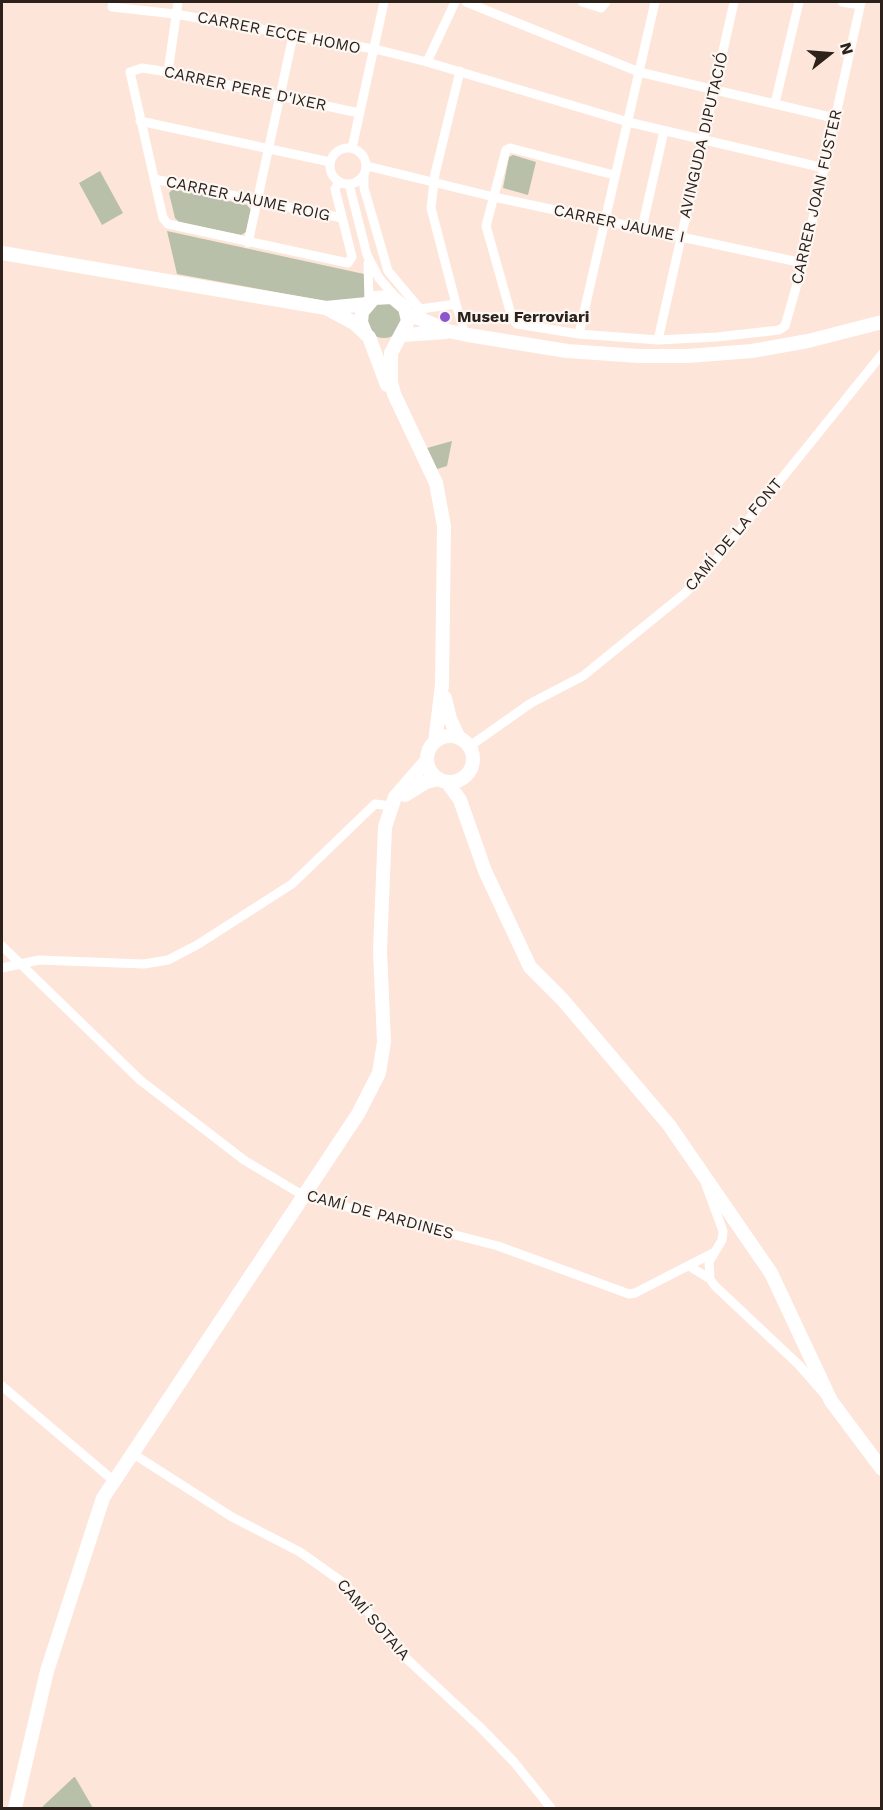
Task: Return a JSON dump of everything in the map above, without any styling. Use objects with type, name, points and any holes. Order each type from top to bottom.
[{"type":"street","points":[[168,72],[178,2]]},
{"type":"street","points":[[352,148],[384,2]]},
{"type":"street","points":[[427,62],[455,2]]},
{"type":"street","points":[[466,2],[639,72],[834,118]]},
{"type":"street","points":[[582,2],[601,8],[606,2]]},
{"type":"street","points":[[579,334],[655,2]]},
{"type":"street","name":"AVINGUDA DIPUTACIÓ","points":[[658,340],[734,2]]},
{"type":"street","points":[[775,103],[800,2]]},
{"type":"street","points":[[842,2],[861,3]]},
{"type":"street","name":"CARRER JOAN FUSTER","points":[[658,340],[717,337],[779,330],[788,323],[861,3]]},
{"type":"street","name":"CARRER ECCE HOMO","points":[[113,4],[427,62],[628,122],[824,168]]},
{"type":"street","points":[[248,243],[293,36]]},
{"type":"street","name":"CARRER PERE D'IXER","points":[[140,121],[129,75],[132,70],[142,68],[359,113]]},
{"type":"street","points":[[460,71],[435,183],[431,214],[454,304],[463,327]]},
{"type":"street","points":[[330,162],[140,121],[165,222],[173,226],[248,243],[348,263],[352,256],[335,189],[344,183],[357,182],[365,170]]},
{"type":"street","points":[[642,228],[664,131]]},
{"type":"street","points":[[393,394],[390,360],[393,347],[408,321],[407,313],[379,278],[368,255],[344,183],[332,176],[330,162],[338,150],[352,148],[364,156],[364,188],[388,271],[420,309],[454,304]]},
{"type":"street","points":[[614,175],[510,148],[504,152],[486,226],[512,318],[520,326],[579,334],[658,340]]},
{"type":"street","name":"CARRER JAUME I","points":[[365,170],[435,183],[803,263]]},
{"type":"street","name":"CARRER JAUME ROIG","points":[[154,179],[342,218]]},
{"type":"street","points":[[2,253],[326,308],[368,303],[386,296],[398,300]]},
{"type":"street","points":[[15,1809],[47,1671],[97,1512],[132,1453],[358,1114],[381,1064],[384,1042],[380,951],[383,840],[395,797],[427,760],[429,751],[435,742],[442,685],[445,544],[442,504],[432,475],[385,380],[361,317],[368,303],[368,255]]},
{"type":"street","points":[[326,308],[381,343],[401,336],[448,331]]},
{"type":"street","points":[[407,313],[448,331],[567,351],[680,356],[736,353],[789,345],[882,322]]},
{"type":"street","name":"CAMÍ DE LA FONT","points":[[464,742],[583,676],[695,585],[882,354]]},
{"type":"street","points":[[442,685],[450,719],[474,761],[469,772],[467,799],[471,828]]},
{"type":"street","points":[[435,742],[446,736],[464,742]]},
{"type":"street","points":[[427,760],[432,773],[443,781],[460,800],[492,888],[534,972],[557,993],[650,1100],[706,1179],[771,1273],[831,1401],[882,1469]]},
{"type":"street","points":[[2,968],[39,960],[144,964],[168,960],[197,945],[292,884],[375,804],[391,806],[418,786],[461,780],[469,772]]},
{"type":"street","name":"CAMÍ DE PARDINES","points":[[2,946],[140,1080],[244,1160],[304,1196],[498,1246],[629,1294],[713,1253]]},
{"type":"street","points":[[706,1179],[706,1189],[723,1231],[722,1240],[713,1253],[708,1268],[710,1279]]},
{"type":"street","points":[[689,1266],[710,1279],[799,1365],[819,1391],[831,1401]]},
{"type":"street","points":[[2,1386],[114,1481]]},
{"type":"street","name":"CAMÍ SOTAIA","points":[[132,1453],[232,1517],[300,1552],[345,1584],[408,1660],[490,1737],[551,1809]]},
{"type":"green space","points":[[513,155],[536,162],[528,195],[503,188],[509,157]]},
{"type":"green space","points":[[100,171],[123,213],[102,225],[79,183]]},
{"type":"green space","points":[[173,189],[247,205],[251,210],[246,232],[241,235],[179,222],[175,218],[169,193]]},
{"type":"green space","points":[[167,231],[364,274],[367,294],[363,298],[336,303],[177,274]]},
{"type":"green space","points":[[384,302],[397,307],[402,320],[397,333],[384,338],[371,333],[366,320],[371,307]]},
{"type":"green space","points":[[452,441],[447,466],[437,469],[427,448]]},
{"type":"green space","points":[[74,1777],[93,1808],[41,1808]]},
{"type":"place","name":"Museu Ferroviari","points":[[445,317]]}]
